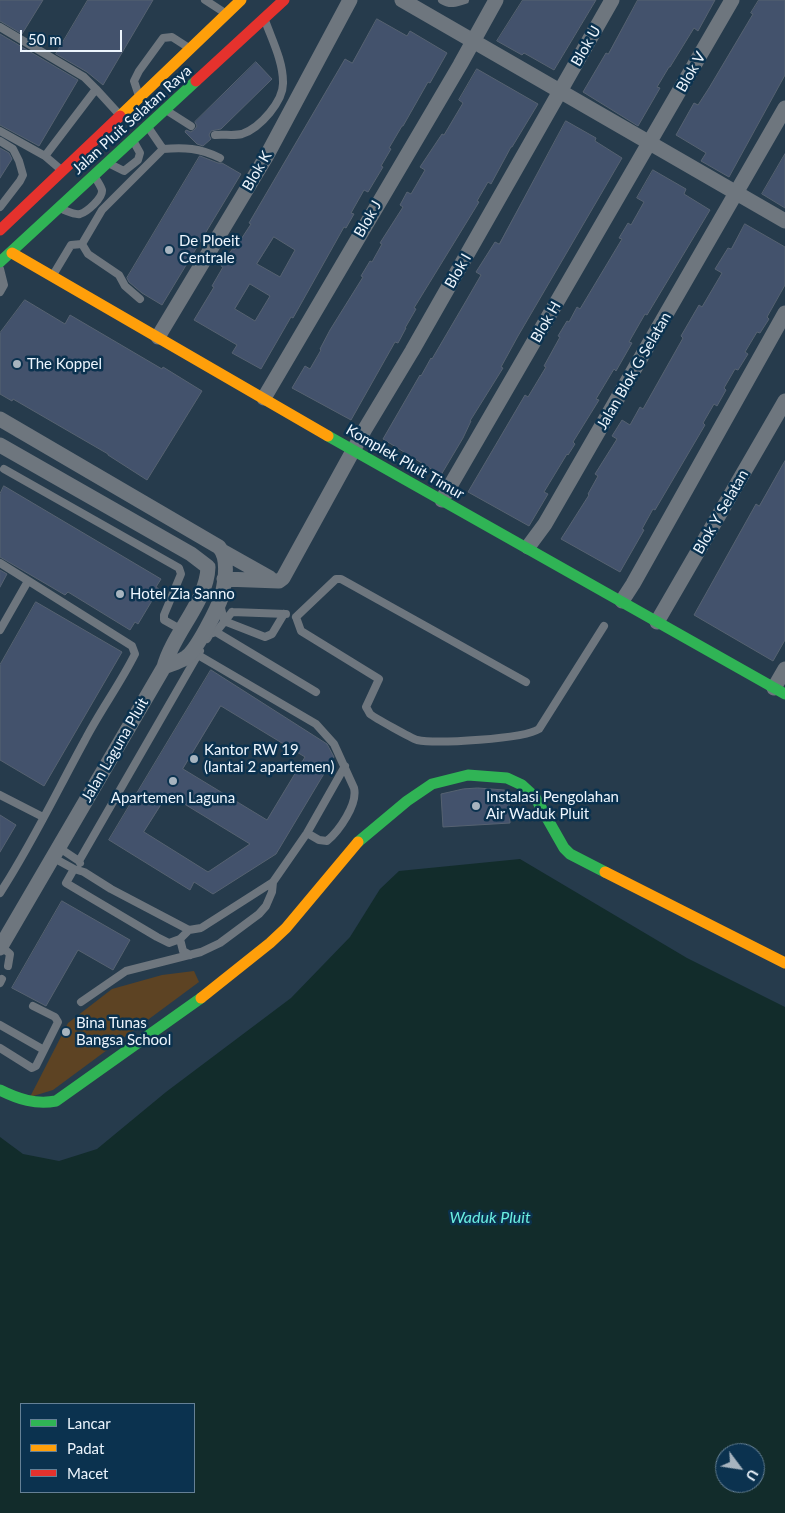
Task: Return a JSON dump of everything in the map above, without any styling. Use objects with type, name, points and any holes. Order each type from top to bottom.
[{"type":"main road","name":"Jalan Pluit Selatan Raya","points":[[0,262],[59,208],[55,188],[63,171],[241,0]]},
{"type":"main road","name":"Jalan Pluit Selatan Raya","points":[[0,230],[55,188],[94,175],[284,0]]},
{"type":"main road","name":"Komplek Pluit Timur","points":[[12,252],[353,450],[528,547],[779,691]]},
{"type":"main road","points":[[0,1090],[34,1104],[47,1104],[56,1101],[200,999],[270,943],[286,928],[354,845],[407,801],[432,784],[468,775],[507,778],[522,785],[535,798],[564,848],[570,854],[785,963]]},
{"type":"street","name":"Blok K","points":[[158,337],[266,157],[350,0]]},
{"type":"street","points":[[402,0],[785,221]]},
{"type":"street","name":"Blok J","points":[[264,398],[496,0]]},
{"type":"street","name":"Blok U","points":[[560,91],[612,0]]},
{"type":"street","name":"Blok V","points":[[650,143],[732,0]]},
{"type":"street","name":"Blok I","points":[[273,580],[280,581],[283,578],[353,450],[560,91]]},
{"type":"street","name":"Jalan Blok G Selatan","points":[[528,547],[546,524],[785,108]]},
{"type":"street","name":"Blok H","points":[[442,500],[650,143]]},
{"type":"street","points":[[622,601],[785,313]]},
{"type":"street","name":"Blok Y Selatan","points":[[657,622],[785,401]]},
{"type":"street","points":[[0,419],[273,580]]},
{"type":"street","points":[[0,445],[31,463],[43,444]]},
{"type":"street","name":"Jalan Laguna Pluit","points":[[0,947],[164,667],[168,653],[206,585],[208,578],[208,567],[191,554],[31,463]]},
{"type":"street","points":[[164,667],[187,658],[201,639],[221,598],[226,566],[222,551]]},
{"type":"street","points":[[224,579],[273,580]]},
{"type":"street","points":[[779,691],[785,669]]},
{"type":"lane","points":[[205,0],[226,13]]},
{"type":"lane","points":[[442,0],[453,4],[465,0]]},
{"type":"lane","points":[[215,135],[242,134],[262,122],[280,99],[284,85],[283,72],[264,19]]},
{"type":"lane","points":[[0,27],[84,77],[120,115]]},
{"type":"lane","points":[[141,97],[134,81],[163,38],[172,37],[179,40],[190,50]]},
{"type":"lane","points":[[45,156],[96,89]]},
{"type":"lane","points":[[166,110],[191,126]]},
{"type":"lane","points":[[147,127],[160,142],[163,149]]},
{"type":"lane","points":[[0,131],[45,156],[63,171]]},
{"type":"lane","points":[[108,162],[124,171],[138,160],[140,153],[133,140]]},
{"type":"lane","points":[[0,141],[13,149],[26,176],[0,207]]},
{"type":"lane","points":[[82,244],[102,210],[163,149],[186,147],[205,151],[220,158]]},
{"type":"lane","points":[[59,208],[78,215],[84,213],[101,196],[102,190],[94,175]]},
{"type":"lane","points":[[53,276],[71,245],[82,244]]},
{"type":"lane","points":[[82,244],[88,254],[118,275],[125,286],[140,299]]},
{"type":"lane","points":[[0,269],[4,286],[0,292]]},
{"type":"lane","points":[[4,468],[179,568],[181,574],[164,615],[164,620],[182,630]]},
{"type":"lane","points":[[0,563],[132,646],[134,654],[115,691],[86,738],[0,893]]},
{"type":"lane","points":[[296,616],[336,579],[342,579],[526,682]]},
{"type":"lane","points":[[0,630],[28,581]]},
{"type":"lane","points":[[221,598],[232,612],[296,616]]},
{"type":"lane","points":[[221,598],[224,622]]},
{"type":"lane","points":[[79,861],[210,634],[216,632],[232,612]]},
{"type":"lane","points":[[224,622],[265,637],[272,634],[284,614]]},
{"type":"lane","points":[[296,616],[300,631],[379,679],[366,707],[371,715],[417,740],[493,739],[532,733],[539,729],[604,626]]},
{"type":"lane","points":[[216,632],[316,692]]},
{"type":"lane","points":[[198,655],[316,724],[332,740],[345,766],[355,793],[350,810],[327,840],[319,840],[307,833]]},
{"type":"lane","points":[[74,869],[66,883],[169,943],[180,939],[189,930],[201,928],[273,882],[307,833],[345,766]]},
{"type":"lane","points":[[0,795],[43,817]]},
{"type":"lane","points":[[55,852],[79,861],[84,872]]},
{"type":"lane","points":[[55,852],[74,869],[84,872],[111,889],[189,930]]},
{"type":"lane","points":[[81,1002],[126,971],[201,952],[220,943],[259,914],[266,906],[272,892],[273,882]]},
{"type":"lane","points":[[180,939],[183,951],[190,955]]},
{"type":"lane","points":[[166,960],[170,953],[169,943]]},
{"type":"lane","points":[[0,947],[10,954],[8,966]]},
{"type":"lane","points":[[0,1048],[32,1068],[36,1066],[58,1022],[55,1017],[33,1006]]},
{"type":"lane","points":[[0,1025],[44,1050]]},
{"type":"shaded area","points":[[194,971],[199,982],[53,1090],[30,1097],[68,1023],[112,989],[162,975]]},
{"type":"water","name":"Waduk Pluit","points":[[520,859],[687,958],[785,1007],[785,1513],[0,1513],[0,1137],[23,1154],[59,1161],[97,1149],[166,1092],[291,998],[350,937],[380,889],[399,871]]},
{"type":"building","points":[[0,0],[43,0],[22,34],[0,21]]},
{"type":"building","points":[[88,0],[153,0],[103,85],[87,72],[56,54]]},
{"type":"building","points":[[523,0],[596,0],[554,70],[524,53],[522,55],[497,41]]},
{"type":"building","points":[[638,0],[715,0],[698,31],[694,28],[669,67],[657,87],[660,88],[638,126],[583,92],[606,53],[608,54]]},
{"type":"building","points":[[759,0],[785,0],[785,75],[729,177],[701,161],[706,153],[676,135],[694,103],[698,105],[709,88],[753,14],[751,13]]},
{"type":"building","points":[[377,19],[407,36],[410,31],[447,53],[389,148],[391,149],[381,166],[383,167],[368,192],[364,190],[351,213],[354,214],[346,228],[344,227],[293,318],[291,317],[261,369],[232,353],[237,345],[194,320],[214,287],[212,286],[223,267],[221,266],[251,224],[249,223],[345,59],[352,63]],"holes":[[[274,237],[295,250],[280,277],[257,264]],[[250,284],[270,296],[255,321],[235,309]]]},
{"type":"building","points":[[0,34],[78,80],[39,146],[0,125]]},
{"type":"building","points":[[256,62],[272,79],[221,129],[211,131],[209,135],[211,139],[203,146],[197,144],[185,132],[186,130],[191,132],[195,129],[197,126],[195,122]]},
{"type":"building","points":[[477,69],[538,104],[491,184],[488,182],[477,201],[479,202],[414,308],[416,309],[398,343],[395,342],[351,420],[292,388],[305,366],[310,369],[330,330],[363,277],[361,276],[370,261],[372,262],[382,244],[380,243],[403,207],[400,205],[407,192],[411,194],[425,170],[420,167],[442,134],[444,135],[463,103],[459,100]]},
{"type":"building","points":[[566,121],[596,138],[595,141],[622,158],[518,336],[501,367],[503,368],[470,421],[463,438],[441,475],[383,439],[481,275],[476,272],[495,242],[499,244]]},
{"type":"building","points":[[0,148],[9,153],[12,159],[0,178]]},
{"type":"building","points":[[785,154],[785,208],[762,194]]},
{"type":"building","name":"De Ploeit Centrale","points":[[200,156],[222,163],[241,174],[162,305],[142,293],[127,278]]},
{"type":"building","points":[[653,170],[686,189],[684,194],[710,210],[647,315],[645,314],[629,342],[632,343],[616,371],[614,369],[596,399],[599,400],[573,442],[575,444],[544,492],[548,494],[529,526],[468,492],[525,395],[528,397],[546,367],[544,366],[567,321],[569,322],[577,307],[580,309],[622,239],[619,238],[628,223],[631,225],[644,202],[637,198]]},
{"type":"building","points":[[745,224],[785,247],[785,285],[767,317],[769,319],[760,333],[757,332],[745,352],[748,354],[738,370],[735,369],[724,388],[726,390],[717,406],[714,404],[703,423],[705,425],[655,510],[653,509],[642,529],[644,530],[620,572],[561,539],[589,495],[598,476],[595,474],[617,439],[612,436],[622,420],[630,425],[640,407],[643,409],[683,338],[681,336],[699,305],[702,307],[722,273],[715,269],[728,248],[731,249]]},
{"type":"building","points":[[25,300],[65,324],[70,315],[202,391],[147,480],[108,454],[13,399],[12,401],[0,394],[0,333]]},
{"type":"building","points":[[785,461],[785,640],[773,661],[694,615],[756,504],[759,506]]},
{"type":"building","points":[[4,486],[161,579],[156,587],[159,589],[138,624],[135,622],[130,630],[68,592],[65,595],[0,557],[0,494]]},
{"type":"building","points":[[0,570],[7,574],[0,587]]},
{"type":"building","points":[[36,602],[122,652],[44,786],[0,760],[0,665]]},
{"type":"building","name":"Apartemen Laguna","points":[[211,670],[327,744],[334,757],[276,854],[213,894],[194,882],[190,890],[109,840]],"holes":[[[221,706],[305,757],[267,820],[183,769]],[[168,794],[250,844],[208,872],[144,832]]]},
{"type":"building","name":"Instalasi Pengolahan Air Waduk Pluit","points":[[478,788],[509,792],[510,823],[443,827],[441,794]]},
{"type":"building","points":[[0,815],[16,825],[0,852]]},
{"type":"building","points":[[62,901],[130,940],[113,970],[78,950],[46,1006],[12,988]]},
{"type":"traffic: fast","points":[[0,262],[196,81]]},
{"type":"traffic: fast","points":[[328,436],[785,694]]},
{"type":"traffic: fast","points":[[358,842],[407,801],[432,784],[468,775],[507,778],[522,785],[535,797],[564,848],[570,854],[605,872]]},
{"type":"traffic: fast","points":[[0,1090],[27,1100],[41,1102],[56,1101],[201,998]]},
{"type":"traffic: slow","points":[[120,116],[241,0]]},
{"type":"traffic: slow","points":[[12,253],[328,436]]},
{"type":"traffic: slow","points":[[201,998],[286,928],[358,842]]},
{"type":"traffic: slow","points":[[605,872],[785,963]]},
{"type":"traffic: jam","points":[[196,81],[284,0]]},
{"type":"traffic: jam","points":[[0,230],[120,116]]},
{"type":"place","name":"De Ploeit Centrale","points":[[169,250]]},
{"type":"place","name":"The Koppel","points":[[17,364]]},
{"type":"place","name":"Hotel Zia Sanno","points":[[120,594]]},
{"type":"place","name":"Kantor RW 19 (lantai 2 apartemen)","points":[[194,759]]},
{"type":"place","name":"Apartemen Laguna","points":[[173,781]]},
{"type":"place","name":"Instalasi Pengolahan Air Waduk Pluit","points":[[476,806]]},
{"type":"place","name":"Bina Tunas Bangsa School","points":[[66,1032]]}]
